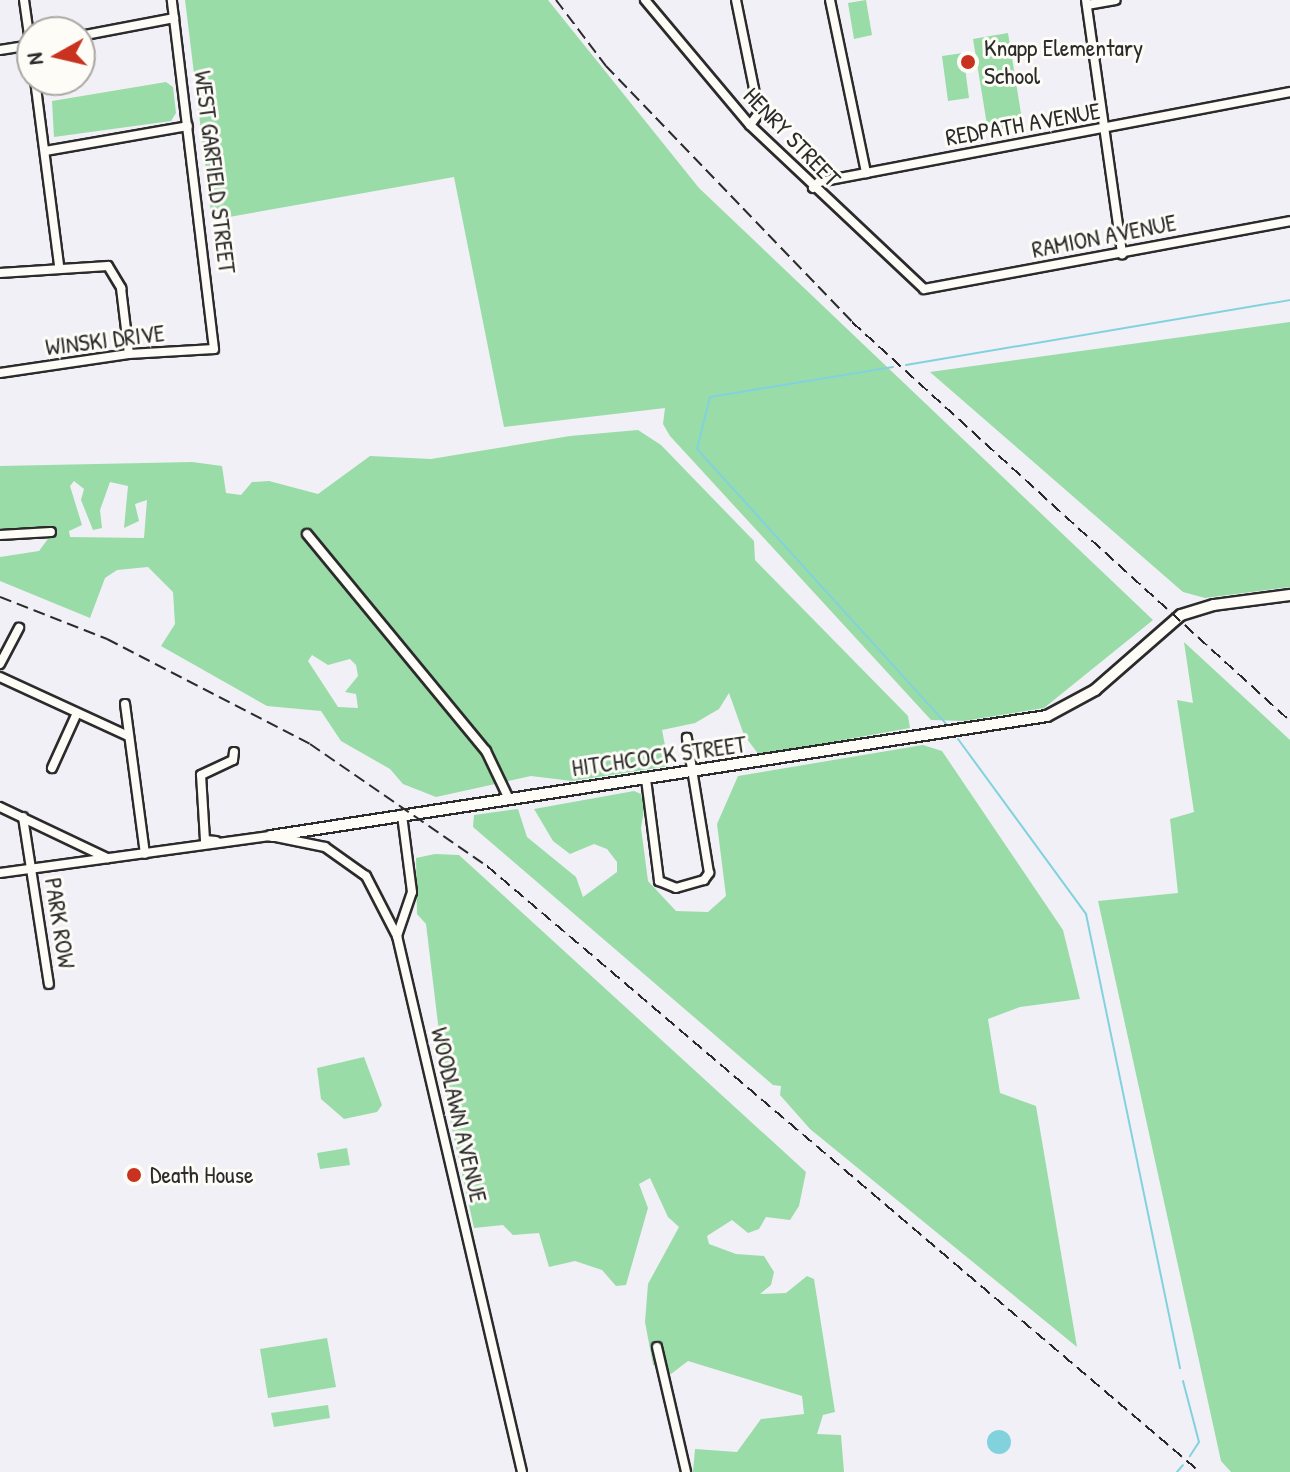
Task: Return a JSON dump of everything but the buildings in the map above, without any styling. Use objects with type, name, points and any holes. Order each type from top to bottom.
[{"type":"street","name":"WEST GARFIELD STREET","points":[[172,0],[214,349]]},
{"type":"street","name":"HENRY STREET","points":[[645,0],[750,125],[813,188],[924,289]]},
{"type":"street","points":[[736,0],[759,113],[750,125]]},
{"type":"street","points":[[830,0],[866,173]]},
{"type":"street","points":[[1116,0],[1086,3],[1122,254]]},
{"type":"street","points":[[96,33],[174,18]]},
{"type":"street","name":"REDPATH AVENUE","points":[[813,188],[819,182],[1290,92]]},
{"type":"street","points":[[37,96],[59,266]]},
{"type":"street","points":[[45,151],[188,126]]},
{"type":"street","name":"RAMION AVENUE","points":[[924,289],[1290,221]]},
{"type":"street","points":[[0,273],[59,266],[108,266],[117,273],[129,354]]},
{"type":"street","name":"WINSKI DRIVE","points":[[0,373],[129,354],[214,349]]},
{"type":"street","points":[[0,535],[51,532]]},
{"type":"street","points":[[307,534],[411,653],[492,758],[509,799]]},
{"type":"street","name":"HITCHCOCK STREET","points":[[0,873],[233,842],[1047,716],[1095,690],[1181,615],[1290,595]]},
{"type":"street","points":[[0,664],[19,628]]},
{"type":"street","points":[[0,677],[128,736]]},
{"type":"street","points":[[125,704],[145,854]]},
{"type":"street","points":[[52,768],[77,713]]},
{"type":"street","points":[[646,779],[658,876],[676,888],[704,880],[709,873],[695,772],[687,738]]},
{"type":"street","points":[[233,842],[205,840],[200,781],[211,767],[233,760],[234,752]]},
{"type":"street","points":[[0,807],[107,858]]},
{"type":"street","points":[[397,936],[412,892],[402,815]]},
{"type":"street","name":"PARK ROW","points":[[23,817],[49,984]]},
{"type":"street","name":"WOODLAWN AVENUE","points":[[271,836],[315,843],[357,868],[380,895],[397,936],[522,1472]]},
{"type":"street","points":[[657,1347],[686,1472]]},
{"type":"green space","points":[[185,0],[548,0],[699,188],[1153,620],[1044,708],[964,721],[931,720],[670,436],[663,424],[665,408],[504,427],[454,177],[212,220]]},
{"type":"green space","points":[[866,0],[872,35],[854,39],[848,3]]},
{"type":"green space","points":[[1008,33],[1023,126],[988,131],[973,39]]},
{"type":"green space","points":[[963,53],[969,98],[948,101],[942,56]]},
{"type":"green space","points":[[166,82],[173,87],[176,113],[171,121],[54,137],[52,101]]},
{"type":"green space","points":[[1290,322],[1290,587],[1205,598],[1183,592],[930,372]]},
{"type":"green space","points":[[638,430],[661,445],[754,541],[755,560],[908,716],[910,728],[759,755],[744,735],[729,693],[719,709],[695,723],[662,730],[669,766],[572,781],[531,776],[436,797],[403,784],[390,769],[341,741],[321,711],[267,706],[161,646],[175,624],[173,592],[148,567],[117,570],[105,578],[90,618],[0,581],[0,557],[39,551],[53,532],[0,530],[0,466],[192,462],[222,466],[226,493],[241,495],[252,482],[269,481],[318,494],[370,456],[431,459],[570,436]],"holes":[[[74,481],[84,489],[81,500],[93,530],[102,528],[100,510],[110,482],[128,486],[124,528],[139,521],[135,504],[147,500],[144,538],[70,537],[69,531],[82,525],[70,486]],[[312,655],[328,665],[350,659],[356,665],[358,676],[345,692],[356,694],[358,708],[338,707],[308,661]]]},
{"type":"green space","points":[[1184,642],[1290,740],[1290,1472],[1231,1472],[1221,1461],[1098,901],[1178,893],[1170,819],[1194,812],[1177,700],[1193,703]]},
{"type":"green space","points":[[923,745],[942,751],[1063,930],[1080,999],[1020,1007],[988,1019],[1000,1093],[1036,1106],[1077,1347],[810,1129],[780,1095],[781,1086],[773,1085],[473,827],[474,815],[518,809],[527,837],[576,877],[583,897],[617,872],[617,862],[607,849],[594,844],[570,854],[553,841],[534,809],[634,791],[641,794],[644,809],[641,828],[648,881],[676,911],[708,912],[726,896],[717,824],[738,776]]},
{"type":"green space","points":[[435,854],[459,855],[806,1172],[799,1206],[790,1220],[766,1217],[759,1229],[748,1233],[732,1220],[707,1236],[709,1244],[736,1254],[764,1256],[774,1272],[771,1285],[760,1294],[786,1293],[807,1276],[814,1279],[835,1412],[823,1415],[817,1434],[841,1435],[844,1472],[693,1472],[695,1449],[737,1452],[761,1419],[804,1414],[802,1396],[688,1361],[671,1374],[653,1365],[645,1322],[648,1284],[679,1227],[668,1217],[650,1178],[639,1184],[648,1208],[626,1285],[616,1286],[602,1270],[575,1261],[549,1267],[539,1233],[513,1235],[503,1225],[474,1228],[449,1115],[426,924],[417,914],[416,858]]},
{"type":"green space","points":[[364,1057],[382,1105],[377,1112],[344,1119],[321,1099],[317,1068]]},
{"type":"green space","points":[[347,1148],[350,1165],[320,1169],[317,1153]]},
{"type":"green space","points":[[327,1338],[336,1387],[268,1398],[260,1349]]},
{"type":"green space","points":[[328,1405],[330,1418],[274,1427],[271,1413]]},
{"type":"water","points":[[999,1430],[1010,1437],[1011,1442],[1004,1453],[999,1454],[988,1447],[987,1442],[994,1431]]},
{"type":"waterway","points":[[906,365],[1290,300]]},
{"type":"waterway","points":[[893,367],[710,397],[697,449],[948,726]]},
{"type":"waterway","points":[[958,739],[1086,914],[1180,1368]]},
{"type":"waterway","points":[[1183,1381],[1199,1442],[1190,1456]]},
{"type":"waterway","points":[[1177,1472],[1183,1465]]},
{"type":"railway","points":[[556,0],[606,66],[852,322],[1290,721]]},
{"type":"railway","points":[[0,597],[107,639],[310,744],[487,866],[1200,1472]]},
{"type":"place","name":"Knapp Elementary School","points":[[968,62]]},
{"type":"place","name":"Death House","points":[[134,1175]]}]
